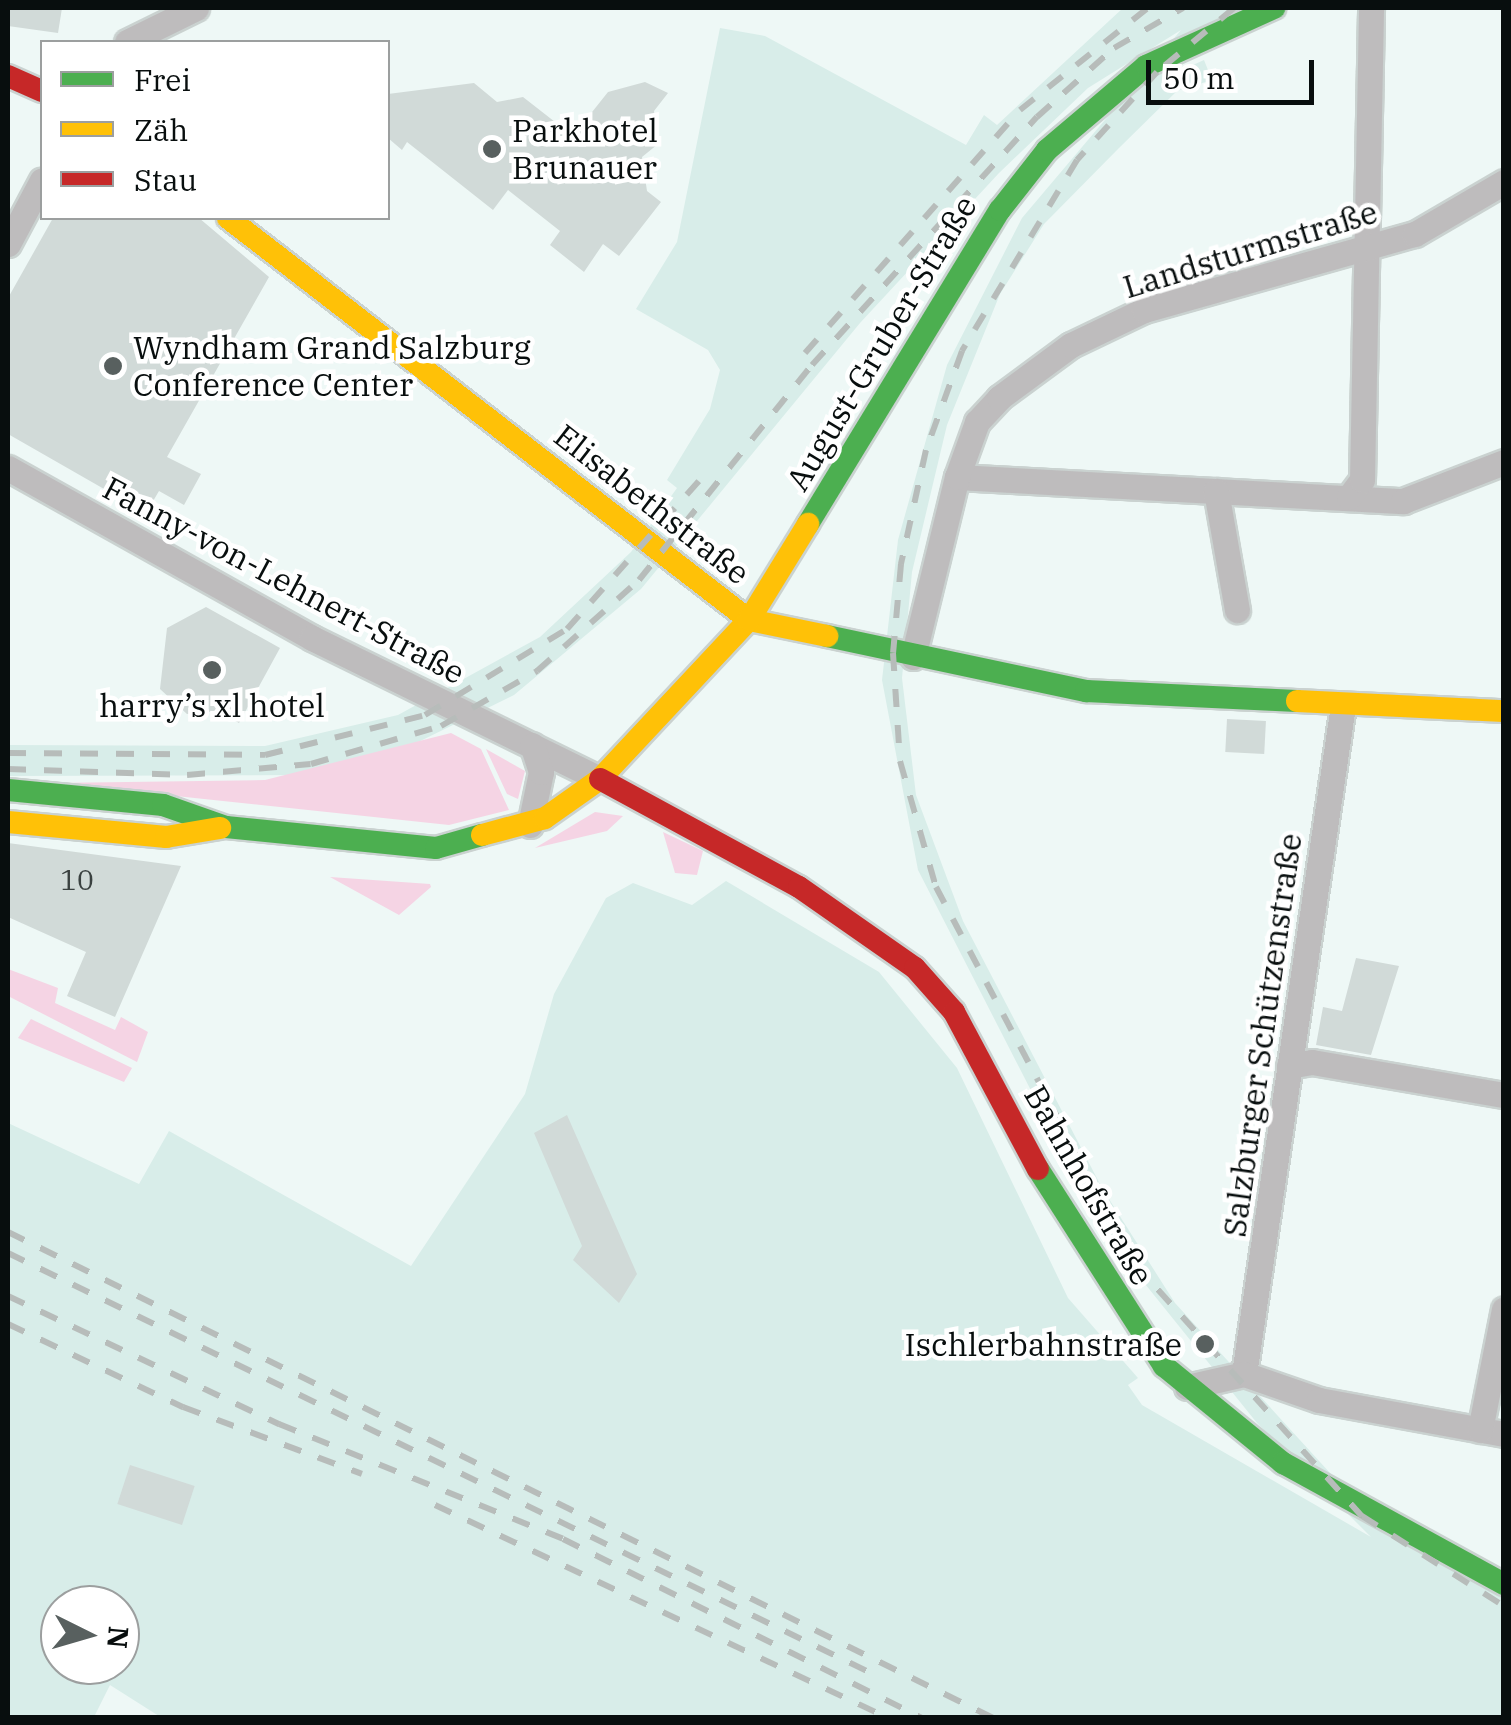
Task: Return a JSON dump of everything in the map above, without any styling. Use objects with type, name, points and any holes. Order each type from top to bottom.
[{"type":"street","points":[[130,40],[196,8]]},
{"type":"street","name":"August-Gruber-Straße","points":[[226,828],[436,848],[530,825],[600,779],[749,620],[1000,210],[1047,150],[1146,66],[1274,8]]},
{"type":"street","points":[[1349,497],[1362,480],[1370,8]]},
{"type":"street","points":[[8,76],[40,90]]},
{"type":"street","name":"Landsturmstraße","points":[[913,657],[957,477],[991,404],[1071,345],[1144,310],[1415,234],[1504,182]]},
{"type":"street","points":[[8,244],[40,184]]},
{"type":"street","name":"Elisabethstraße","points":[[231,220],[749,620],[1086,691],[1504,711]]},
{"type":"street","points":[[957,477],[1403,501],[1504,462]]},
{"type":"street","name":"Fanny-von-Lehnert-Straße","points":[[8,468],[312,638],[600,779],[848,917]]},
{"type":"street","points":[[1216,491],[1237,610]]},
{"type":"street","name":"Salzburger Schützenstraße","points":[[1229,1427],[1240,1378],[1343,704]]},
{"type":"street","points":[[530,825],[541,772],[532,745]]},
{"type":"street","points":[[8,790],[163,804],[226,828]]},
{"type":"street","points":[[8,822],[166,837],[226,828]]},
{"type":"street","name":"Bahnhofstraße","points":[[848,917],[941,994],[1069,1227],[1187,1387],[1229,1427],[1504,1584]]},
{"type":"street","points":[[1289,1066],[1312,1062],[1504,1095]]},
{"type":"street","points":[[1187,1387],[1240,1378],[1320,1400],[1491,1432],[1504,1309]]},
{"type":"shaded area","points":[[1123,8],[1244,8],[1164,78],[1204,60],[1212,80],[1177,91],[1119,148],[1044,224],[1000,294],[947,425],[912,572],[902,678],[916,795],[963,921],[1102,1188],[1175,1303],[1341,1485],[1503,1597],[1503,1717],[162,1718],[110,1685],[94,1717],[8,1717],[8,1123],[139,1184],[169,1131],[411,1266],[525,1094],[554,994],[606,898],[633,883],[692,905],[726,881],[879,972],[957,1068],[1068,1298],[1138,1378],[1128,1385],[1142,1405],[1371,1537],[1257,1423],[1104,1233],[918,870],[882,680],[898,540],[947,365],[1022,218],[1181,30],[1088,88],[999,173],[860,323],[641,589],[514,695],[404,749],[302,775],[8,776],[8,745],[265,746],[398,715],[540,637],[631,552],[677,488],[667,480],[710,409],[720,370],[708,350],[636,309],[677,242],[720,28],[765,36],[966,145],[984,115],[997,125]]},
{"type":"shaded area","points":[[451,733],[481,749],[509,810],[449,825],[53,783],[265,780]]},
{"type":"shaded area","points":[[486,749],[525,771],[518,799],[507,794]]},
{"type":"shaded area","points":[[595,812],[623,816],[607,831],[535,848]]},
{"type":"shaded area","points":[[663,832],[703,851],[697,875],[675,873]]},
{"type":"shaded area","points":[[330,877],[430,884],[431,887],[399,915]]},
{"type":"shaded area","points":[[8,969],[58,988],[55,1003],[115,1030],[121,1017],[148,1032],[137,1062],[8,996]]},
{"type":"shaded area","points":[[31,1019],[132,1068],[124,1082],[18,1038]]},
{"type":"building","points":[[8,8],[62,8],[58,33],[8,26]]},
{"type":"building","points":[[645,82],[668,93],[654,111],[658,144],[642,157],[647,191],[661,202],[619,256],[603,244],[584,272],[550,245],[560,231],[508,190],[493,210],[407,142],[402,150],[390,140],[390,94],[474,83],[497,102],[523,97],[573,136],[608,92]]},
{"type":"building","name":"Wyndham Grand Salzburg Conference Center","points":[[52,220],[201,220],[269,277],[167,457],[201,474],[184,505],[159,491],[146,513],[8,434],[8,298]]},
{"type":"building","name":"harry’s xl hotel","points":[[206,607],[280,648],[239,723],[218,711],[187,714],[160,689],[167,628]]},
{"type":"building","points":[[1227,719],[1266,721],[1264,754],[1225,752]]},
{"type":"building","points":[[8,843],[181,866],[115,1017],[67,996],[86,952],[8,917]]},
{"type":"building","points":[[1356,958],[1399,966],[1371,1055],[1316,1045],[1323,1007],[1342,1011]]},
{"type":"building","points":[[567,1115],[637,1274],[619,1303],[573,1260],[582,1246],[534,1133]]},
{"type":"building","points":[[130,1465],[195,1486],[182,1525],[117,1504]]},
{"type":"railway","points":[[805,353],[1020,110],[1148,8]]},
{"type":"railway","points":[[8,769],[187,775],[311,764],[441,726],[537,671],[639,580],[812,365],[1037,117],[1114,48],[1183,8]]},
{"type":"railway","points":[[1234,8],[1157,72],[1077,160],[962,351],[926,450],[901,564],[893,653],[900,761],[936,887],[1134,1263],[1362,1516],[1504,1606]]},
{"type":"railway","points":[[8,753],[265,755],[425,715],[567,629],[706,473]]},
{"type":"railway","points":[[8,1232],[993,1718]]},
{"type":"railway","points":[[8,1253],[871,1673]]},
{"type":"railway","points":[[8,1296],[279,1424],[563,1539],[922,1718]]},
{"type":"railway","points":[[8,1324],[183,1407],[362,1474]]},
{"type":"railway","points":[[435,1505],[888,1718]]},
{"type":"traffic: fast","points":[[808,524],[1000,210],[1047,150],[1146,66],[1274,8]]},
{"type":"traffic: fast","points":[[827,636],[1086,691],[1297,701]]},
{"type":"traffic: fast","points":[[8,790],[163,805],[226,827],[436,848],[482,835]]},
{"type":"traffic: fast","points":[[1038,1169],[1164,1366],[1283,1463],[1504,1584]]},
{"type":"traffic: slow","points":[[231,220],[749,620],[827,636]]},
{"type":"traffic: slow","points":[[482,835],[545,818],[600,779],[749,620],[808,524]]},
{"type":"traffic: slow","points":[[1297,701],[1504,711]]},
{"type":"traffic: slow","points":[[8,822],[166,837],[220,828]]},
{"type":"traffic: jam","points":[[8,76],[40,90]]},
{"type":"traffic: jam","points":[[600,779],[799,887],[915,968],[954,1012],[1038,1169]]},
{"type":"place","name":"Parkhotel Brunauer","points":[[492,149]]},
{"type":"place","name":"Wyndham Grand Salzburg Conference Center","points":[[113,366]]},
{"type":"place","name":"harry’s xl hotel","points":[[212,670]]},
{"type":"place","name":"Ischlerbahnstraße","points":[[1205,1344]]}]
